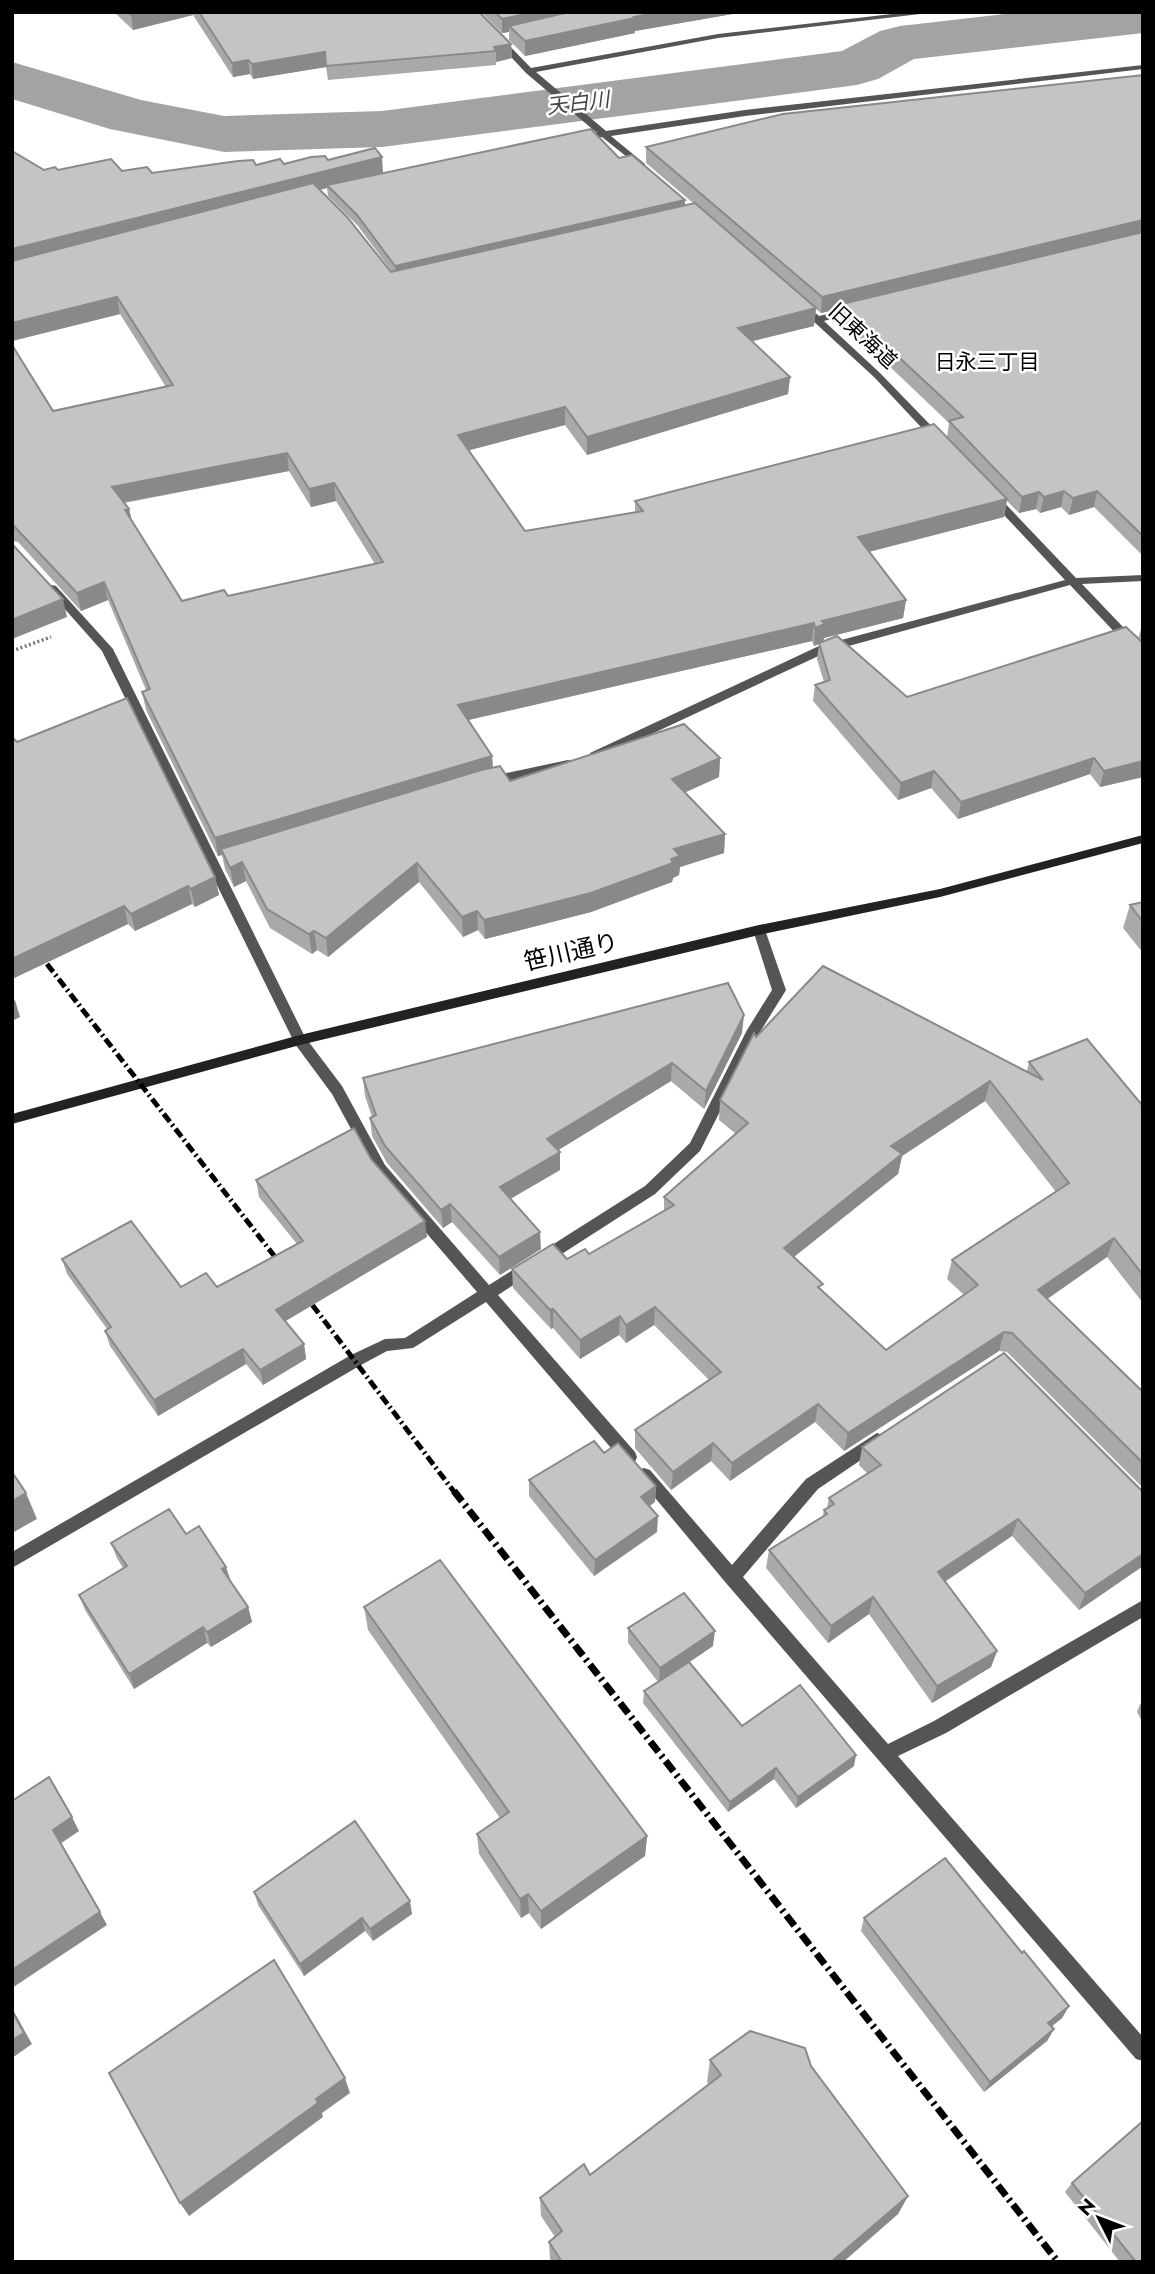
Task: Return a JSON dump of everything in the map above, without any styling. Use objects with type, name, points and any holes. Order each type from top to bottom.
[{"type":"street","points":[[532,73],[718,36],[933,12]]},
{"type":"street","points":[[489,29],[532,73],[656,178]]},
{"type":"street","points":[[567,140],[746,113],[1143,67]]},
{"type":"street","name":"旧東海道","points":[[789,294],[877,375],[943,444]]},
{"type":"street","points":[[817,320],[871,305]]},
{"type":"street","points":[[989,493],[1143,655]]},
{"type":"street","points":[[40,576],[107,649],[219,863],[300,1040],[337,1090],[380,1170],[1143,2052]]},
{"type":"street","points":[[480,783],[586,760],[823,649],[1073,581],[1143,578]]},
{"type":"street","name":"笹川通り","points":[[12,1119],[300,1040],[759,930],[940,893],[1143,839]]},
{"type":"street","points":[[12,1562],[356,1360],[386,1345],[408,1344],[650,1190],[695,1147],[754,1030],[779,990],[759,930]]},
{"type":"street","points":[[732,1577],[812,1484],[889,1432]]},
{"type":"street","points":[[885,1754],[940,1727],[1143,1608]]},
{"type":"building","points":[[199,12],[479,12],[511,44],[494,47],[496,51],[326,66],[325,52],[252,64],[248,60],[232,63]]},
{"type":"building","points":[[495,12],[534,12],[502,19]]},
{"type":"building","points":[[569,12],[659,12],[525,41],[509,26]]},
{"type":"building","points":[[1143,75],[1143,220],[822,297],[646,147],[783,114]]},
{"type":"building","points":[[591,129],[619,158],[632,155],[685,200],[395,266],[357,215],[327,185]]},
{"type":"building","points":[[375,148],[382,157],[12,249],[12,151],[44,170],[55,167],[58,170],[111,159],[122,171],[147,167],[152,173],[238,161],[253,160],[256,165],[280,159],[284,164],[311,157],[325,156],[328,160]]},
{"type":"building","points":[[313,183],[347,217],[391,272],[695,203],[816,308],[738,328],[790,377],[587,437],[565,407],[458,435],[525,531],[643,511],[635,501],[934,424],[1007,499],[858,537],[906,600],[822,621],[825,624],[815,628],[814,623],[458,705],[492,756],[215,838],[142,692],[150,689],[104,582],[77,593],[12,524],[12,345],[53,411],[173,385],[117,297],[12,323],[12,261]],"holes":[[[287,453],[309,489],[334,483],[383,562],[228,596],[224,590],[182,601],[125,510],[129,509],[112,487]]]},
{"type":"building","points":[[1143,232],[1143,536],[1097,491],[1073,498],[1064,491],[1044,497],[1039,492],[1022,497],[949,421],[963,417],[842,304]]},
{"type":"building","points":[[12,544],[63,599],[12,620]]},
{"type":"building","points":[[1126,627],[1143,643],[1143,761],[1104,771],[1094,758],[961,802],[934,771],[901,783],[815,685],[830,680],[819,643],[837,636],[907,697]]},
{"type":"building","points":[[127,698],[215,877],[191,889],[188,886],[131,914],[124,906],[12,959],[12,737],[17,742]]},
{"type":"building","points":[[684,724],[720,758],[672,779],[725,834],[674,849],[680,856],[671,859],[673,863],[591,893],[484,920],[477,911],[462,917],[417,863],[326,938],[314,931],[309,934],[267,909],[242,862],[230,868],[221,849],[481,770],[500,766],[510,781]]},
{"type":"building","points":[[1143,902],[1143,922],[1130,905]]},
{"type":"building","points":[[823,966],[1043,1080],[1029,1062],[1087,1039],[1143,1106],[1143,1275],[1114,1238],[1038,1290],[1143,1392],[1143,1463],[1012,1333],[1004,1332],[848,1433],[818,1404],[732,1463],[713,1443],[673,1472],[635,1430],[721,1372],[655,1307],[626,1325],[620,1316],[580,1340],[512,1269],[553,1244],[567,1259],[585,1249],[589,1254],[674,1205],[664,1197],[748,1123],[720,1100],[754,1033],[756,1037]],"holes":[[[990,1081],[1069,1183],[952,1260],[978,1285],[886,1350],[818,1287],[823,1284],[784,1248],[902,1154],[891,1146]]]},
{"type":"building","points":[[728,983],[744,1015],[706,1091],[672,1063],[547,1139],[560,1152],[500,1187],[540,1232],[499,1257],[450,1204],[441,1210],[385,1146],[370,1118],[376,1115],[363,1078]]},
{"type":"building","points":[[354,1128],[371,1159],[425,1221],[276,1310],[304,1344],[260,1370],[243,1349],[154,1400],[105,1331],[111,1327],[62,1259],[131,1221],[181,1287],[206,1273],[217,1287],[303,1241],[256,1180]]},
{"type":"building","points":[[1004,1353],[1143,1492],[1143,1554],[1085,1593],[1018,1519],[938,1572],[997,1651],[937,1686],[873,1597],[831,1626],[769,1550],[827,1514],[824,1510],[834,1504],[829,1498],[881,1465],[862,1447]]},
{"type":"building","points":[[594,1441],[604,1453],[618,1443],[656,1486],[641,1497],[658,1516],[595,1560],[529,1480]]},
{"type":"building","points":[[12,1472],[26,1493],[12,1501]]},
{"type":"building","points":[[169,1509],[186,1534],[199,1526],[226,1567],[222,1569],[248,1607],[207,1632],[203,1627],[129,1674],[79,1595],[127,1566],[111,1543]]},
{"type":"building","points":[[440,1560],[647,1836],[541,1911],[528,1894],[520,1899],[477,1834],[509,1812],[364,1607]]},
{"type":"building","points":[[684,1593],[715,1631],[660,1668],[628,1628]]},
{"type":"building","points":[[689,1662],[742,1726],[800,1685],[856,1755],[798,1797],[776,1768],[730,1802],[644,1691]]},
{"type":"building","points":[[49,1777],[72,1817],[53,1830],[100,1912],[12,1970],[12,1801]]},
{"type":"building","points":[[355,1821],[410,1901],[370,1929],[362,1918],[300,1964],[254,1892]]},
{"type":"building","points":[[945,1858],[1069,2006],[1048,2023],[1054,2029],[990,2082],[864,1918]]},
{"type":"building","points":[[274,1960],[345,2078],[316,2099],[318,2103],[180,2203],[109,2073]]},
{"type":"building","points":[[12,2011],[24,2033],[12,2040]]},
{"type":"building","points":[[750,2031],[805,2048],[811,2066],[908,2196],[831,2262],[562,2262],[549,2242],[562,2231],[540,2198],[584,2164],[590,2175],[721,2075],[710,2060]]},
{"type":"building","points":[[1143,2121],[1143,2262],[1136,2262],[1072,2183]]},
{"type":"waterway","name":"天白川","points":[[12,80],[131,116],[224,134],[382,129],[857,67],[900,43],[1143,16]]},
{"type":"railway","points":[[12,919],[286,1271]]},
{"type":"railway","points":[[301,1290],[455,1493]]},
{"type":"railway","points":[[454,1491],[1058,2262]]},
{"type":"district","name":"日永三丁目","points":[[987,362]]}]
